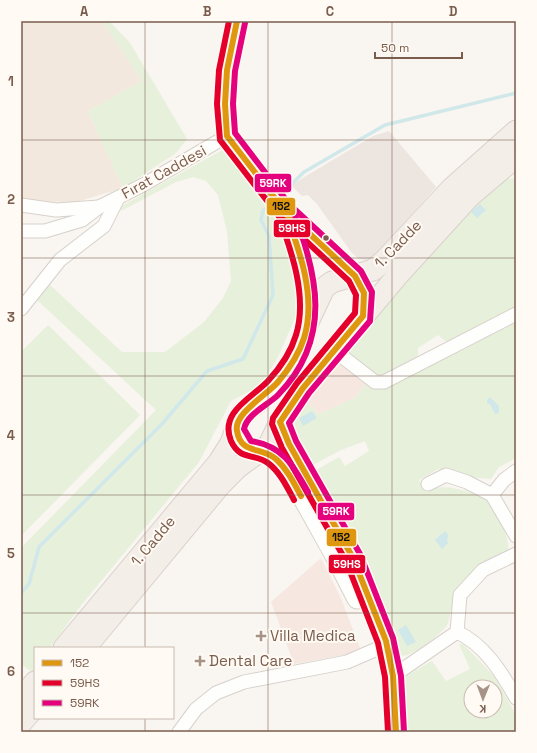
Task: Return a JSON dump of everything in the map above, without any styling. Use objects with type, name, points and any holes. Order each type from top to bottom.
[{"type":"main road","points":[[237,21],[228,70],[225,104],[228,136],[277,201],[355,276],[364,293],[363,316]]},
{"type":"main road","name":"1. Cadde","points":[[86,647],[221,484],[238,467],[262,451],[273,439],[280,422],[303,388],[363,316],[470,196],[511,156],[516,131]]},
{"type":"main road","name":"1. Cadde","points":[[65,647],[220,462],[231,443],[241,415],[267,395],[277,385],[292,364],[304,337],[308,322],[324,288],[332,282],[373,270],[384,261],[452,188],[511,156]]},
{"type":"main road","points":[[277,201],[300,252],[306,287],[308,322]]},
{"type":"main road","points":[[280,422],[289,444],[353,558],[386,642],[393,676],[396,732]]},
{"type":"main road","points":[[236,429],[237,436],[246,448],[262,451],[274,458],[291,477],[338,560],[364,614],[377,649],[383,684],[383,732]]},
{"type":"main road","points":[[21,699],[34,683]]},
{"type":"main road","points":[[21,723],[34,708]]},
{"type":"street","name":"Fırat Caddesi","points":[[21,231],[45,231],[82,220],[99,207],[118,198],[228,136]]},
{"type":"street","points":[[21,308],[60,260],[104,226],[118,198]]},
{"type":"street","name":"Fırat Caddesi","points":[[21,205],[56,210],[99,207]]},
{"type":"street","points":[[335,351],[375,382],[384,382],[516,314]]},
{"type":"street","points":[[492,495],[504,480],[516,471]]},
{"type":"street","points":[[428,484],[446,475],[467,482],[492,495],[516,536]]},
{"type":"street","points":[[393,676],[456,632],[460,595],[483,570],[516,554]]},
{"type":"street","points":[[456,632],[468,637],[499,668],[516,698]]},
{"type":"street","points":[[179,732],[196,709],[216,693],[244,682],[347,662],[377,649]]},
{"type":"shaded area","points":[[21,21],[102,21],[142,81],[88,111],[123,188],[76,202],[21,201]]},
{"type":"shaded area","points":[[389,131],[436,187],[373,258],[366,260],[359,259],[352,253],[317,204],[308,195],[302,196],[291,185],[373,136]]},
{"type":"shaded area","points":[[337,360],[366,384],[355,398],[319,414],[305,401]]},
{"type":"shaded area","points":[[321,558],[340,596],[360,648],[349,654],[294,664],[271,602]]},
{"type":"green space","points":[[102,21],[109,21],[130,43],[187,139],[176,153],[123,188],[88,111],[142,81]]},
{"type":"green space","points":[[226,148],[267,200],[290,236],[303,283],[295,318],[278,357],[261,385],[231,401],[199,462],[79,608],[51,647],[34,647],[33,673],[21,664],[21,548],[156,410],[36,299],[49,284],[122,352],[165,352],[204,322],[223,298],[231,281],[227,231],[218,195],[206,181],[193,177],[176,182],[121,211],[120,207]]},
{"type":"green space","points":[[516,178],[516,308],[448,343],[438,335],[418,348],[418,359],[380,377],[344,352],[461,217],[503,182],[508,179]]},
{"type":"green space","points":[[516,320],[516,458],[499,467],[491,479],[465,477],[438,469],[419,480],[426,492],[440,487],[456,488],[472,493],[489,503],[502,524],[507,540],[508,552],[477,572],[461,585],[453,599],[447,625],[439,634],[420,648],[408,655],[403,656],[398,651],[377,586],[313,472],[339,457],[345,466],[369,451],[365,441],[341,450],[311,466],[292,430],[294,416],[305,401],[319,414],[355,398],[366,384],[374,389],[379,389],[465,349]]},
{"type":"green space","points":[[48,325],[140,415],[21,536],[21,352]]},
{"type":"green space","points":[[459,644],[463,644],[496,679],[463,679],[463,719],[503,719],[503,691],[516,715],[516,732],[401,732],[401,679],[432,661],[446,681],[470,669]]},
{"type":"water","points":[[480,204],[486,210],[477,218],[471,212]]},
{"type":"water","points":[[490,397],[499,406],[499,413],[495,414],[490,404],[487,403],[487,400]]},
{"type":"water","points":[[312,411],[317,418],[303,426],[299,418]]},
{"type":"water","points":[[445,531],[449,536],[447,539],[448,543],[442,549],[435,540]]},
{"type":"water","points":[[406,625],[416,642],[407,646],[398,630]]},
{"type":"waterway","points":[[279,196],[304,172],[385,125],[516,93]]},
{"type":"waterway","points":[[21,593],[29,584],[39,547],[162,424],[207,371],[243,359],[273,295],[269,236],[261,220],[263,211],[272,203]]},
{"type":"transit line","name":"59HS","points":[[229,21],[219,70],[217,104],[220,140],[278,215],[349,281],[356,295],[355,313],[297,383],[273,418],[272,424],[282,448],[346,561],[378,643],[385,677],[388,732]]},
{"type":"transit line","name":"152","points":[[237,21],[227,70],[225,104],[227,136],[284,210],[355,276],[364,293],[363,316],[303,388],[280,422],[289,444],[353,558],[386,641],[393,676],[396,732]]},
{"type":"transit line","name":"59RK","points":[[245,23],[235,71],[233,104],[235,133],[290,205],[361,271],[372,292],[370,321],[309,393],[289,423],[296,441],[360,554],[393,638],[401,676],[404,732]]},
{"type":"transit line","name":"59RK","points":[[292,208],[309,257],[315,305],[313,329],[307,351],[295,374],[274,399],[253,414],[244,429],[251,441],[271,447],[286,458],[292,465],[308,492]]},
{"type":"transit line","name":"152","points":[[285,211],[296,241],[305,273],[308,306],[304,338],[290,367],[278,382],[240,418],[237,425],[237,431],[239,439],[243,444],[247,447],[270,455],[284,467],[301,496]]},
{"type":"transit line","name":"59HS","points":[[278,214],[293,258],[299,289],[300,305],[296,335],[285,360],[277,371],[268,381],[239,406],[233,414],[229,422],[228,431],[231,441],[239,451],[243,454],[263,460],[276,471],[283,480],[294,500]]},
{"type":"place","name":"Villa Medica","points":[[261,636]]},
{"type":"place","name":"Dental Care","points":[[200,661]]}]
